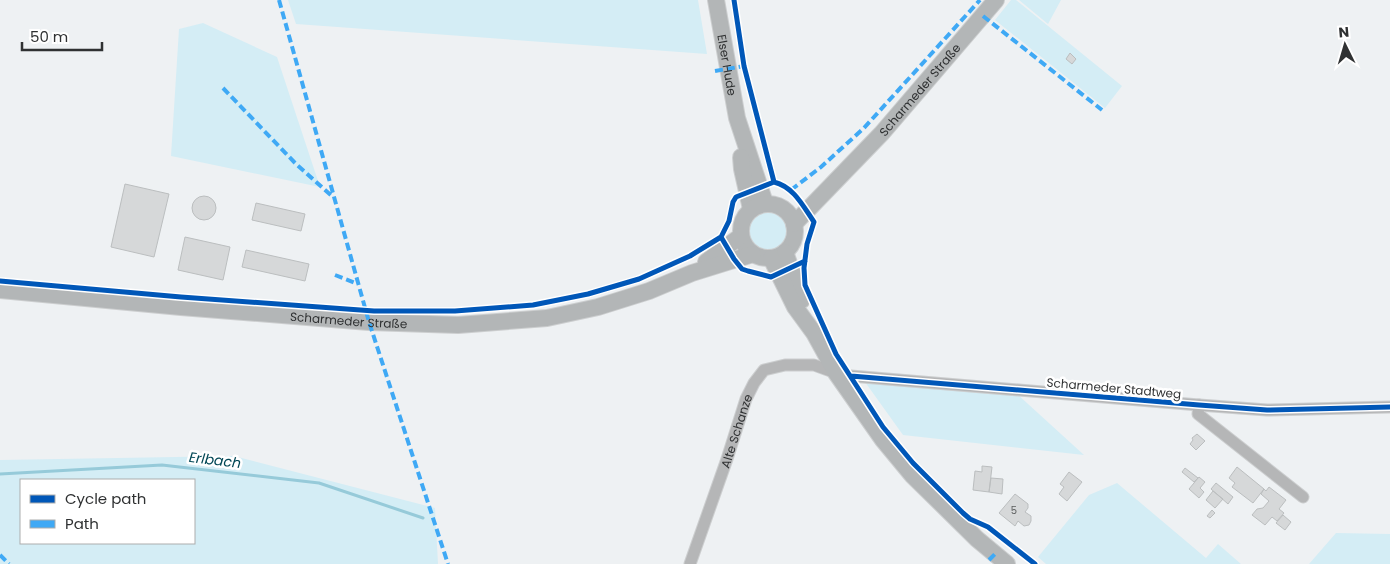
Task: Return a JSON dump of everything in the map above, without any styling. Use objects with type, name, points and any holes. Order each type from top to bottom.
[{"type":"street","name":"Elser Hude","points":[[716,0],[740,130],[742,169],[758,206]]},
{"type":"street","name":"Scharmeder Straße","points":[[790,217],[840,176],[882,133],[996,0]]},
{"type":"street","points":[[772,204],[779,206],[790,217],[794,236],[793,242],[778,255],[758,256],[745,246],[740,230],[743,218],[758,206],[772,204]]},
{"type":"street","name":"Scharmeder Straße","points":[[692,272],[741,236]]},
{"type":"street","name":"Scharmeder Straße","points":[[0,290],[359,321],[458,325],[546,318],[572,313],[640,294],[692,272],[753,254]]},
{"type":"street","points":[[778,255],[814,333],[836,373],[883,440],[912,475],[977,540],[1007,564]]},
{"type":"street","name":"Alte Schanze","points":[[690,564],[746,399],[764,370],[786,365],[814,365],[836,373]]},
{"type":"street","name":"Scharmeder Stadtweg","points":[[836,373],[851,376],[1266,410],[1390,407]]},
{"type":"street","points":[[1199,405],[1198,414],[1303,497]]},
{"type":"shaded area","points":[[288,0],[698,0],[707,54],[296,24]]},
{"type":"shaded area","points":[[1011,0],[1016,0],[1122,86],[1105,108],[995,20]]},
{"type":"shaded area","points":[[1019,0],[1061,0],[1048,24]]},
{"type":"shaded area","points":[[203,23],[277,57],[320,187],[171,156],[179,29]]},
{"type":"shaded area","points":[[768,211],[782,217],[788,231],[782,245],[768,251],[754,245],[748,231],[754,217]]},
{"type":"shaded area","points":[[865,382],[1016,393],[1084,455],[903,435]]},
{"type":"shaded area","points":[[234,456],[435,508],[438,564],[0,564],[0,460]]},
{"type":"shaded area","points":[[1117,483],[1206,558],[1218,544],[1241,564],[1046,564],[1038,557],[1089,495]]},
{"type":"shaded area","points":[[1336,533],[1390,534],[1390,564],[1309,564]]},
{"type":"building","points":[[1070,53],[1076,59],[1072,64],[1066,59]]},
{"type":"building","points":[[125,184],[169,194],[154,257],[111,247]]},
{"type":"building","points":[[204,196],[209,197],[215,203],[215,213],[209,219],[204,220],[199,219],[193,213],[192,208],[193,203],[199,197]]},
{"type":"building","points":[[256,203],[305,214],[301,231],[252,220]]},
{"type":"building","points":[[185,237],[230,247],[223,280],[178,270]]},
{"type":"building","points":[[246,250],[309,264],[305,281],[242,267]]},
{"type":"building","points":[[1197,434],[1205,441],[1196,450],[1190,444],[1193,440],[1192,438]]},
{"type":"building","points":[[982,466],[992,467],[989,492],[973,490],[975,471],[982,472]]},
{"type":"building","points":[[1237,467],[1264,489],[1253,503],[1232,487],[1235,483],[1229,478]]},
{"type":"building","points":[[1185,468],[1198,478],[1194,482],[1182,472]]},
{"type":"building","points":[[1069,472],[1082,482],[1067,501],[1059,494],[1064,487],[1060,484]]},
{"type":"building","points":[[1199,477],[1205,482],[1200,488],[1204,492],[1199,498],[1189,489]]},
{"type":"building","points":[[991,478],[1003,479],[1002,494],[989,492]]},
{"type":"building","points":[[1216,483],[1233,497],[1228,504],[1211,489]]},
{"type":"building","points":[[1269,487],[1286,500],[1279,509],[1284,513],[1277,521],[1272,517],[1265,525],[1252,515],[1257,509],[1263,508],[1269,501],[1261,494],[1264,489],[1266,491]]},
{"type":"building","points":[[1213,491],[1223,499],[1215,508],[1206,500]]},
{"type":"building","points":[[1015,494],[1028,504],[1025,512],[1031,516],[1029,525],[1024,526],[1018,521],[1015,526],[999,513]]},
{"type":"building","points":[[1212,510],[1215,513],[1210,518],[1207,516]]},
{"type":"building","points":[[1283,515],[1291,522],[1285,530],[1276,523]]},
{"type":"waterway","name":"Erlbach","points":[[0,474],[162,465],[319,483],[423,518]]},
{"type":"marked path","points":[[279,0],[369,322],[448,564]]},
{"type":"marked path","points":[[791,190],[821,167],[864,128],[980,0]]},
{"type":"marked path","points":[[983,16],[1102,110]]},
{"type":"marked path","points":[[715,71],[744,66]]},
{"type":"marked path","points":[[223,88],[296,164],[334,198]]},
{"type":"marked path","points":[[335,275],[358,284]]},
{"type":"marked path","points":[[989,560],[995,554]]},
{"type":"marked path","points":[[0,555],[9,564]]},
{"type":"cycle path","points":[[734,0],[744,66],[774,182]]},
{"type":"cycle path","points":[[0,281],[374,311],[455,311],[533,305],[588,294],[639,279],[690,256],[721,237],[729,221],[736,197],[774,182],[781,184],[793,193],[814,222],[807,244],[804,268],[805,285],[836,354],[883,427],[913,463],[963,513],[970,519],[988,527],[1035,564]]},
{"type":"cycle path","points":[[721,237],[734,259],[742,269],[748,271],[771,277],[805,261]]},
{"type":"cycle path","points":[[851,376],[1267,410],[1390,407]]}]
